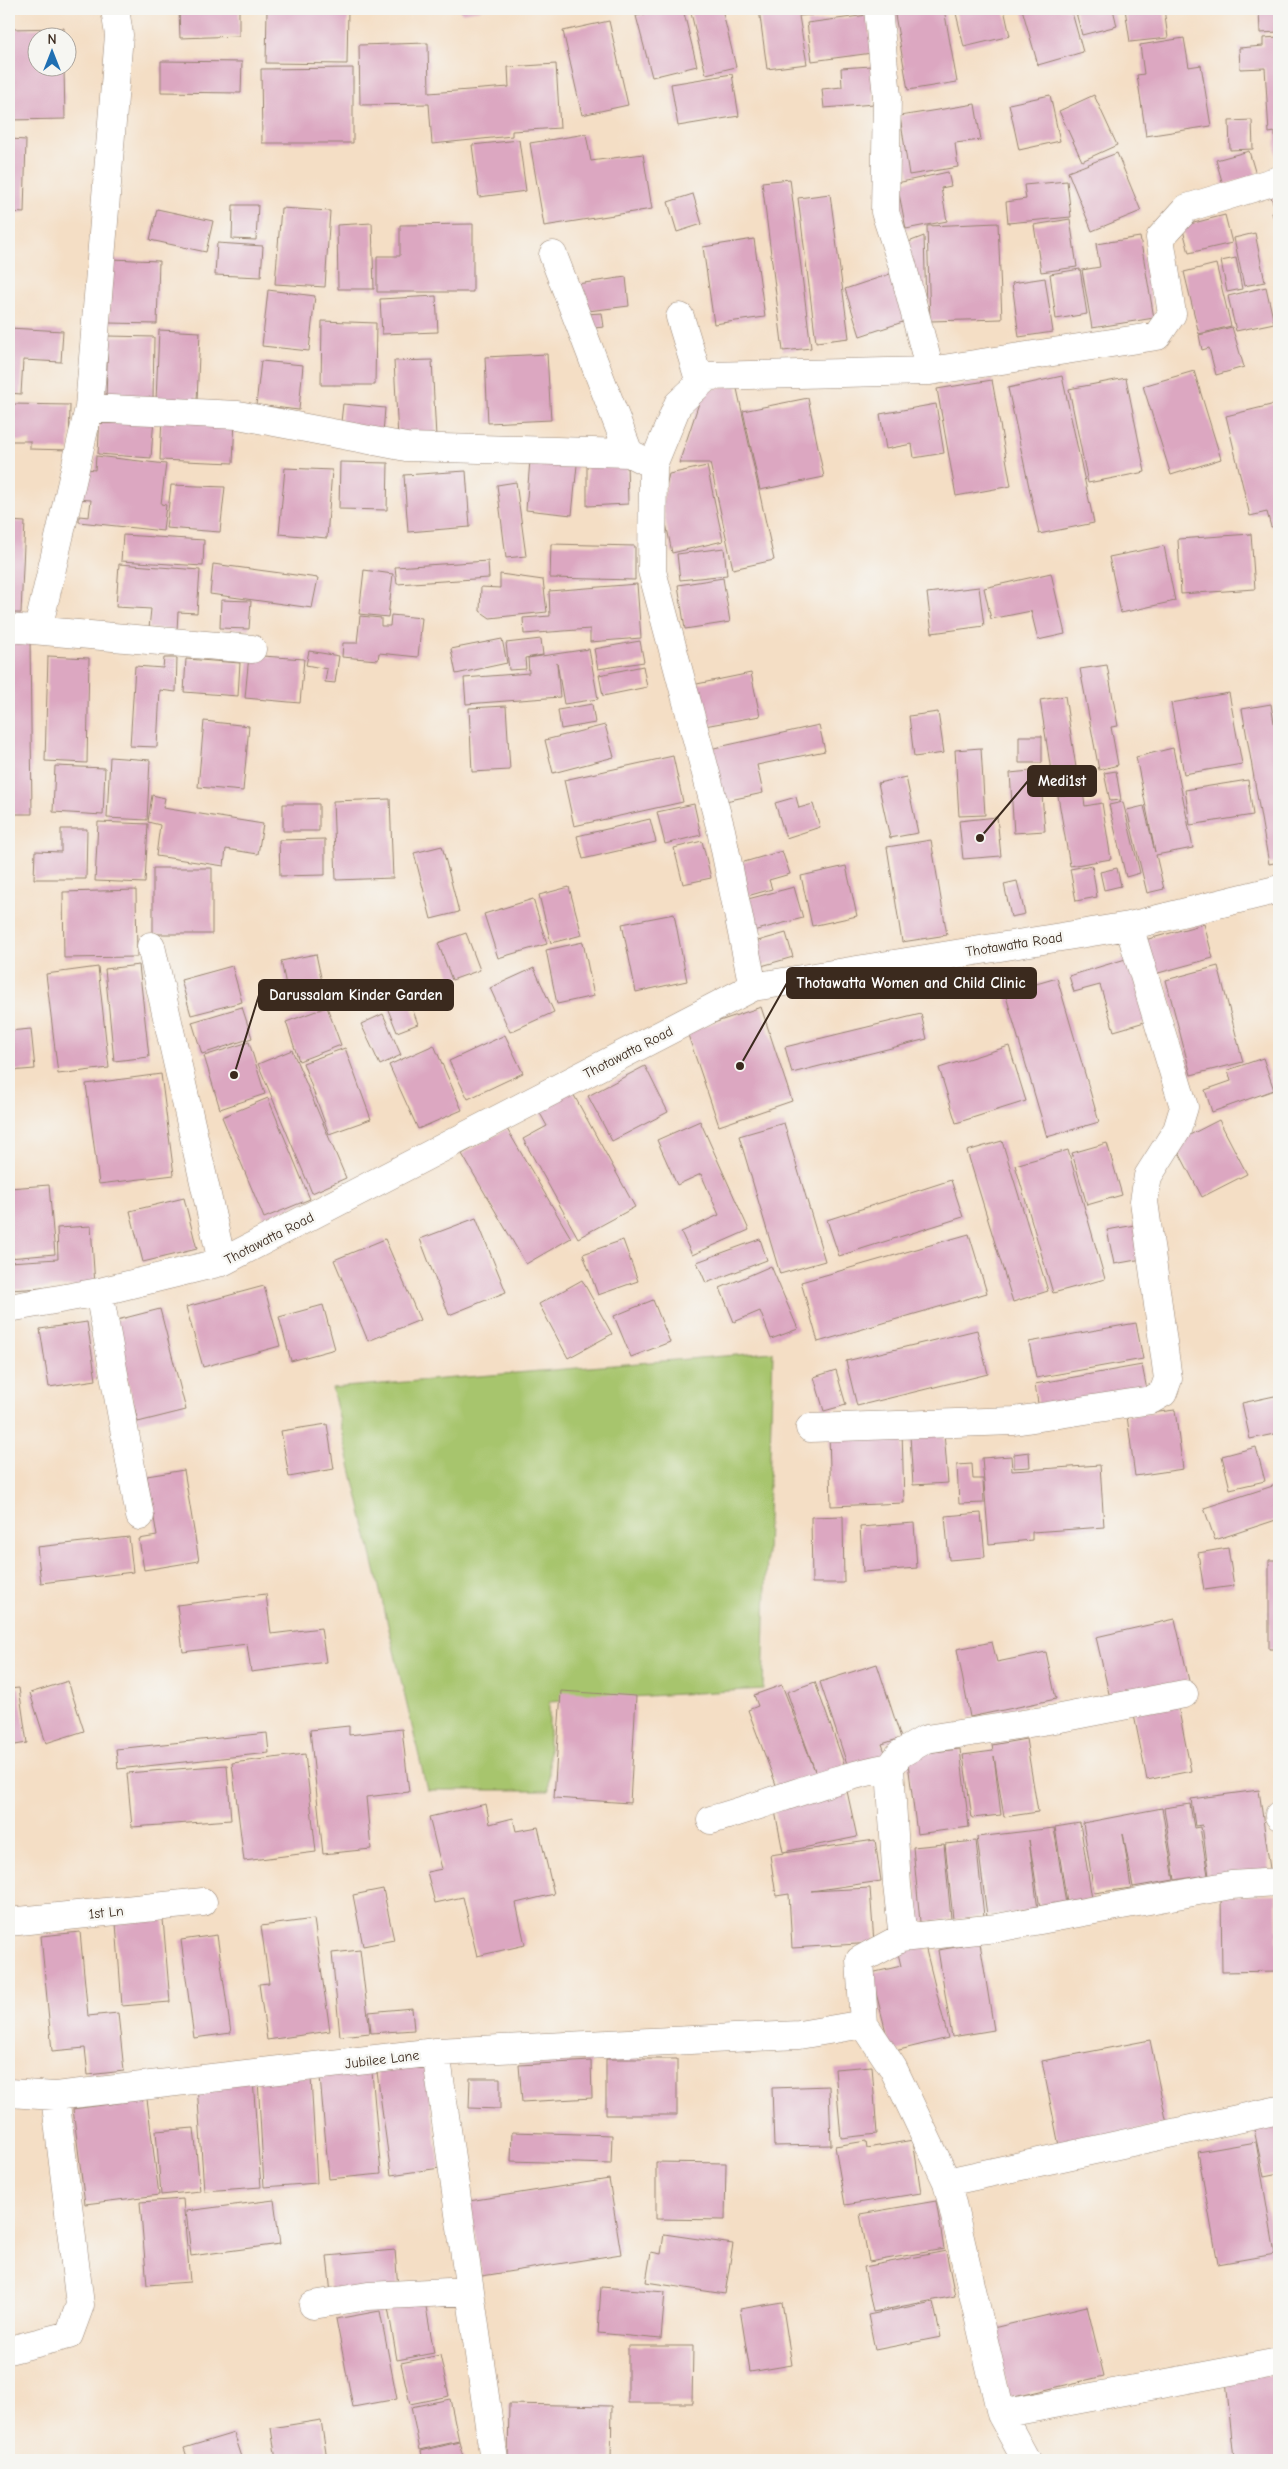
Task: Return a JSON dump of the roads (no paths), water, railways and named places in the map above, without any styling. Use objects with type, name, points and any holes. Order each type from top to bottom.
[{"type":"street","points":[[38,629],[89,408],[119,35],[115,9]]},
{"type":"street","points":[[878,9],[887,96],[884,212],[902,264],[930,371]]},
{"type":"street","points":[[753,987],[721,830],[652,571],[654,465],[678,404],[708,376],[930,371],[1157,336],[1172,314],[1160,238],[1187,208],[1279,180]]},
{"type":"street","points":[[553,255],[629,453]]},
{"type":"street","points":[[680,317],[700,383]]},
{"type":"street","points":[[89,408],[238,415],[406,447],[629,453],[654,465]]},
{"type":"street","points":[[9,628],[38,629],[252,649]]},
{"type":"street","name":"Thotawatta Road","points":[[9,1308],[99,1292],[222,1262],[753,987],[1129,926],[1279,889]]},
{"type":"street","points":[[810,1428],[1014,1421],[1151,1400],[1163,1393],[1168,1379],[1144,1201],[1148,1176],[1177,1130],[1184,1108],[1129,926]]},
{"type":"street","points":[[151,946],[222,1262]]},
{"type":"street","points":[[99,1292],[140,1516]]},
{"type":"street","points":[[711,1820],[746,1810],[829,1780],[890,1767],[900,1754],[926,1739],[1055,1719],[1184,1694]]},
{"type":"street","points":[[890,1767],[897,1885],[903,1938]]},
{"type":"street","points":[[1026,2460],[1001,2414],[947,2182],[893,2068],[864,2024],[860,1960],[903,1938],[997,1928],[1231,1885],[1279,1882]]},
{"type":"street","name":"1st Ln","points":[[9,1922],[203,1902]]},
{"type":"street","points":[[436,2052],[800,2035],[864,2024]]},
{"type":"street","name":"Jubilee Lane","points":[[9,2093],[55,2096],[436,2052],[494,2460]]},
{"type":"street","points":[[9,2350],[69,2335],[80,2305],[55,2096]]},
{"type":"street","points":[[947,2182],[1279,2110]]},
{"type":"street","points":[[313,2305],[368,2296],[469,2291]]},
{"type":"street","points":[[1001,2414],[1279,2362]]},
{"type":"place","name":"Medi1st","points":[[980,838]]},
{"type":"place","name":"Thotawatta Women and Child Clinic","points":[[740,1066]]},
{"type":"place","name":"Darussalam Kinder Garden","points":[[234,1075]]}]
